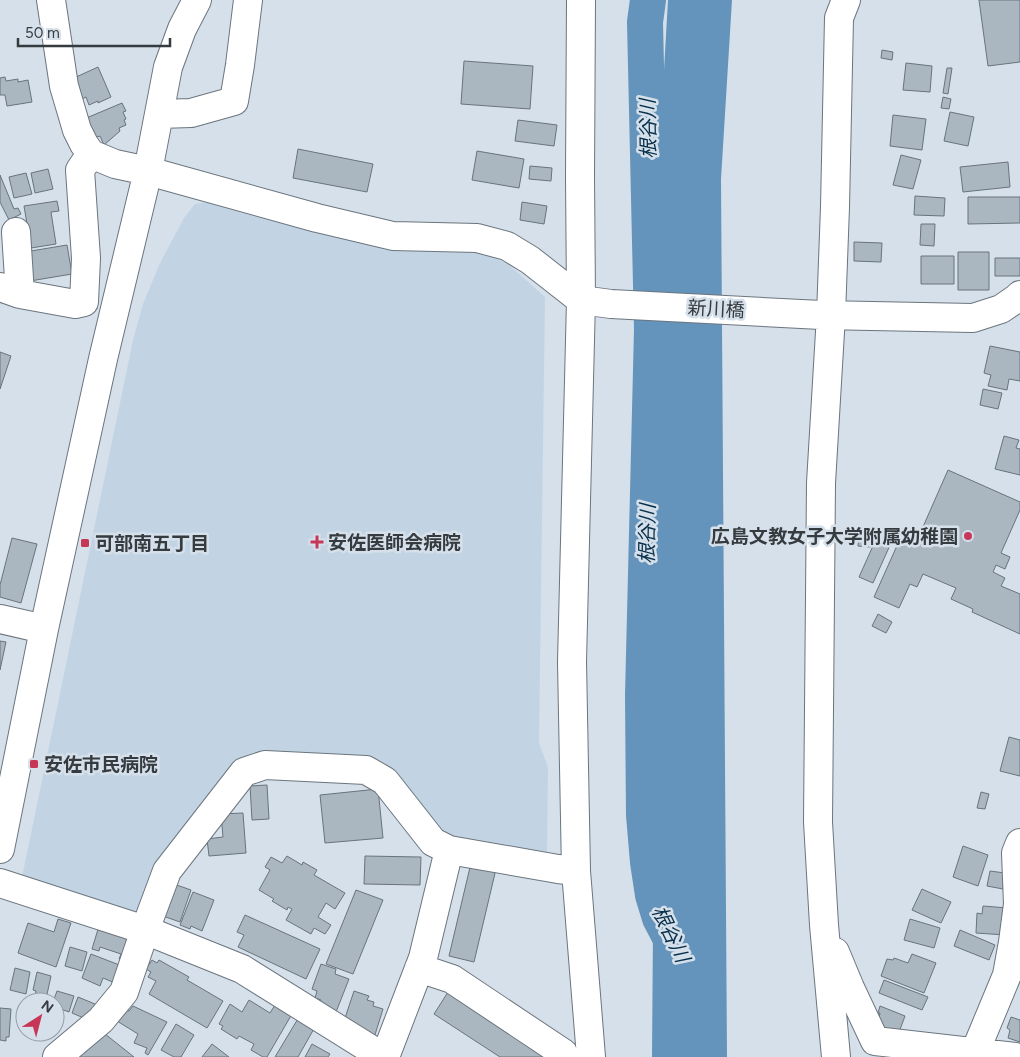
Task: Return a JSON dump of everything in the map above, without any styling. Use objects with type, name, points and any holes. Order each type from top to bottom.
[{"type":"street","points":[[51,0],[64,86],[77,130],[91,154],[115,164],[148,171],[317,218],[393,236],[477,238],[507,246],[530,260],[581,300]]},
{"type":"street","points":[[0,849],[44,629],[103,359],[148,171],[168,67],[182,29],[197,0]]},
{"type":"street","points":[[159,114],[191,113],[234,101],[248,0]]},
{"type":"street","points":[[581,0],[581,300],[572,662],[576,871],[591,1057]]},
{"type":"street","points":[[581,300],[592,238],[594,0]]},
{"type":"street","points":[[836,1057],[824,926],[818,822],[819,679],[821,483],[826,315],[835,207],[839,18],[846,0]]},
{"type":"street","points":[[16,232],[10,291],[75,304],[84,302],[86,258],[80,170],[91,154]]},
{"type":"street","name":"新川橋","points":[[581,300],[611,304],[826,315],[973,318],[1001,309],[1020,295]]},
{"type":"street","points":[[0,619],[44,629]]},
{"type":"street","points":[[57,1057],[101,1020],[124,992],[167,871],[244,772],[265,765],[366,770],[385,781],[434,842],[449,850],[576,871]]},
{"type":"street","points":[[975,1052],[1007,975],[1018,904],[1016,853],[1020,843]]},
{"type":"street","points":[[0,883],[145,930],[242,969],[384,1057],[423,958],[449,850]]},
{"type":"street","points":[[824,926],[874,1041],[1015,1057]]},
{"type":"street","points":[[419,968],[452,979],[563,1053],[563,1057]]},
{"type":"shaded area","name":"安佐医師会病院","points":[[215,201],[479,250],[509,265],[545,297],[539,743],[548,767],[547,859],[438,837],[390,774],[262,756],[141,916],[21,882],[133,340],[143,304],[160,263],[184,218],[195,204]]},
{"type":"water","points":[[668,0],[732,0],[721,179],[727,1057],[652,1057],[659,158]]},
{"type":"building","points":[[979,0],[1020,0],[1020,62],[988,66]]},
{"type":"building","points":[[882,50],[893,52],[892,60],[881,58]]},
{"type":"building","points":[[464,61],[533,66],[530,109],[461,104]]},
{"type":"building","points":[[906,63],[932,66],[930,92],[903,90]]},
{"type":"building","points":[[98,67],[111,97],[89,105],[86,97],[80,100],[74,78]]},
{"type":"building","points":[[947,68],[952,68],[948,94],[943,93]]},
{"type":"building","points":[[5,77],[6,81],[18,79],[18,82],[28,80],[32,102],[7,106],[5,95],[0,95],[0,78]]},
{"type":"building","points":[[943,97],[951,99],[949,109],[941,108]]},
{"type":"building","points":[[122,103],[126,111],[123,112],[126,125],[119,128],[120,131],[104,145],[100,136],[94,138],[84,119]]},
{"type":"building","points":[[950,112],[974,117],[968,146],[944,141]]},
{"type":"building","points":[[893,115],[926,119],[922,150],[890,146]]},
{"type":"building","points":[[518,120],[557,125],[554,146],[515,141]]},
{"type":"building","points":[[298,149],[373,164],[367,192],[293,178]]},
{"type":"building","points":[[477,151],[524,159],[519,188],[472,180]]},
{"type":"building","points":[[901,155],[921,160],[913,189],[893,185]]},
{"type":"building","points":[[1008,162],[1010,187],[963,192],[960,167]]},
{"type":"building","points":[[530,166],[552,168],[551,181],[529,179]]},
{"type":"building","points":[[48,169],[53,189],[35,193],[31,173]]},
{"type":"building","points":[[26,173],[32,194],[14,198],[9,177]]},
{"type":"building","points":[[0,175],[14,209],[18,208],[21,214],[9,220],[0,202]]},
{"type":"building","points":[[915,196],[945,198],[944,216],[914,215]]},
{"type":"building","points":[[968,197],[1020,197],[1020,223],[968,224]]},
{"type":"building","points":[[57,201],[59,211],[51,212],[56,244],[31,248],[24,206]]},
{"type":"building","points":[[522,202],[547,206],[544,224],[520,220]]},
{"type":"building","points":[[921,224],[935,224],[934,246],[920,245]]},
{"type":"building","points":[[854,242],[882,243],[881,262],[854,261]]},
{"type":"building","points":[[67,245],[72,274],[30,281],[25,252]]},
{"type":"building","points":[[958,252],[989,252],[989,290],[958,290]]},
{"type":"building","points":[[921,256],[954,256],[954,284],[921,284]]},
{"type":"building","points":[[995,258],[1020,258],[1020,276],[995,276]]},
{"type":"building","points":[[990,346],[1020,352],[1020,381],[1009,379],[1007,390],[988,386],[991,375],[984,373]]},
{"type":"building","points":[[0,352],[11,356],[0,389]]},
{"type":"building","points":[[983,389],[1002,393],[998,409],[980,405]]},
{"type":"building","points":[[1004,436],[1019,440],[1016,448],[1020,449],[1020,475],[995,469]]},
{"type":"building","points":[[948,470],[1020,502],[1020,510],[1001,553],[1010,557],[1005,569],[996,565],[993,572],[1005,578],[1001,586],[1020,594],[1020,634],[972,612],[973,609],[951,599],[956,588],[923,574],[917,587],[910,584],[899,608],[874,597],[900,539],[915,545]]},
{"type":"building","points":[[859,536],[871,536],[871,547],[858,546]]},
{"type":"building","points":[[877,537],[891,543],[873,583],[859,577]]},
{"type":"building","points":[[12,538],[37,544],[21,603],[0,597],[0,585]]},
{"type":"building","points":[[878,614],[892,622],[886,633],[872,626]]},
{"type":"building","points":[[0,641],[6,642],[0,670]]},
{"type":"building","points":[[1009,737],[1020,740],[1020,776],[1000,771]]},
{"type":"building","points":[[267,785],[269,819],[252,820],[250,786]]},
{"type":"building","points":[[378,789],[383,838],[325,843],[320,795]]},
{"type":"building","points":[[981,792],[989,794],[985,809],[977,808]]},
{"type":"building","points":[[243,813],[246,853],[209,856],[207,839],[223,837],[221,814]]},
{"type":"building","points":[[963,846],[988,855],[978,886],[953,877]]},
{"type":"building","points":[[287,856],[302,865],[303,862],[317,870],[314,875],[345,893],[335,909],[326,903],[318,917],[331,925],[325,934],[314,928],[311,934],[286,920],[292,909],[288,907],[287,910],[259,890],[270,870],[265,867],[271,857],[282,863]]},
{"type":"building","points":[[365,856],[421,857],[420,885],[364,884]]},
{"type":"building","points":[[471,863],[496,869],[474,962],[449,956]]},
{"type":"building","points":[[990,871],[1005,873],[1003,889],[987,886]]},
{"type":"building","points":[[171,883],[191,890],[180,922],[160,915]]},
{"type":"building","points":[[922,889],[951,902],[941,923],[912,910]]},
{"type":"building","points":[[356,890],[383,900],[353,974],[326,964]]},
{"type":"building","points":[[193,892],[214,900],[202,931],[191,926],[190,929],[180,925]]},
{"type":"building","points":[[983,906],[1008,908],[1005,935],[976,933],[977,913],[982,914]]},
{"type":"building","points":[[245,915],[320,949],[306,979],[238,947],[244,935],[237,932]]},
{"type":"building","points":[[58,919],[71,923],[56,967],[18,953],[28,923],[54,932]]},
{"type":"building","points":[[910,919],[940,928],[934,948],[904,940]]},
{"type":"building","points":[[99,926],[135,938],[126,962],[119,959],[121,954],[100,947],[99,951],[92,949]]},
{"type":"building","points":[[960,930],[995,945],[989,960],[954,946]]},
{"type":"building","points":[[70,947],[87,952],[82,971],[65,966]]},
{"type":"building","points":[[91,954],[122,966],[115,983],[103,978],[100,986],[82,978]]},
{"type":"building","points":[[912,954],[936,963],[924,993],[881,976],[887,959],[893,960],[894,958],[908,963]]},
{"type":"building","points":[[152,960],[157,963],[159,960],[189,977],[187,980],[223,1001],[207,1028],[149,994],[156,981],[148,977],[151,972],[146,969]]},
{"type":"building","points":[[321,964],[336,969],[335,974],[349,979],[336,1012],[319,1006],[321,1000],[315,998],[317,991],[312,989]]},
{"type":"building","points":[[15,968],[30,972],[26,992],[10,990]]},
{"type":"building","points":[[37,972],[51,976],[48,992],[36,992],[33,990]]},
{"type":"building","points":[[884,980],[928,997],[922,1010],[879,993]]},
{"type":"building","points":[[450,989],[551,1057],[500,1057],[434,1014]]},
{"type":"building","points":[[354,991],[369,996],[367,1000],[374,1002],[373,1006],[383,1009],[374,1038],[349,1026],[351,1020],[345,1018]]},
{"type":"building","points":[[65,993],[74,996],[69,1012],[65,1011]]},
{"type":"building","points":[[78,997],[95,1004],[91,1014],[93,1022],[72,1013]]},
{"type":"building","points":[[249,1000],[270,1013],[275,1005],[292,1014],[267,1057],[263,1057],[251,1050],[254,1044],[239,1036],[237,1039],[221,1029],[223,1026],[219,1024],[230,1004],[242,1012]]},
{"type":"building","points":[[133,1006],[167,1022],[148,1055],[145,1053],[147,1048],[134,1043],[138,1034],[117,1021],[123,1009],[129,1011]]},
{"type":"building","points":[[880,1006],[905,1016],[898,1035],[878,1027]]},
{"type":"building","points":[[0,1008],[11,1009],[9,1037],[6,1037],[6,1041],[0,1040]]},
{"type":"building","points":[[299,1017],[315,1027],[298,1057],[275,1057]]},
{"type":"building","points":[[1011,1017],[1020,1020],[1020,1042],[1008,1038],[1010,1030],[1007,1028]]},
{"type":"building","points":[[176,1024],[194,1035],[181,1057],[174,1057],[161,1050]]},
{"type":"building","points":[[100,1030],[134,1057],[80,1057]]},
{"type":"building","points":[[212,1044],[229,1057],[202,1057]]},
{"type":"building","points":[[312,1044],[330,1054],[328,1057],[305,1057]]},
{"type":"waterway","name":"根谷川","points":[[648,0],[645,22],[652,329],[643,696],[644,815],[653,895],[660,918],[672,941]]},
{"type":"place","name":"広島文教女子大学附属幼稚園","points":[[968,536]]},
{"type":"place","name":"安佐医師会病院","points":[[317,542]]},
{"type":"place","name":"可部南五丁目","points":[[85,543]]},
{"type":"place","name":"安佐市民病院","points":[[34,764]]}]
